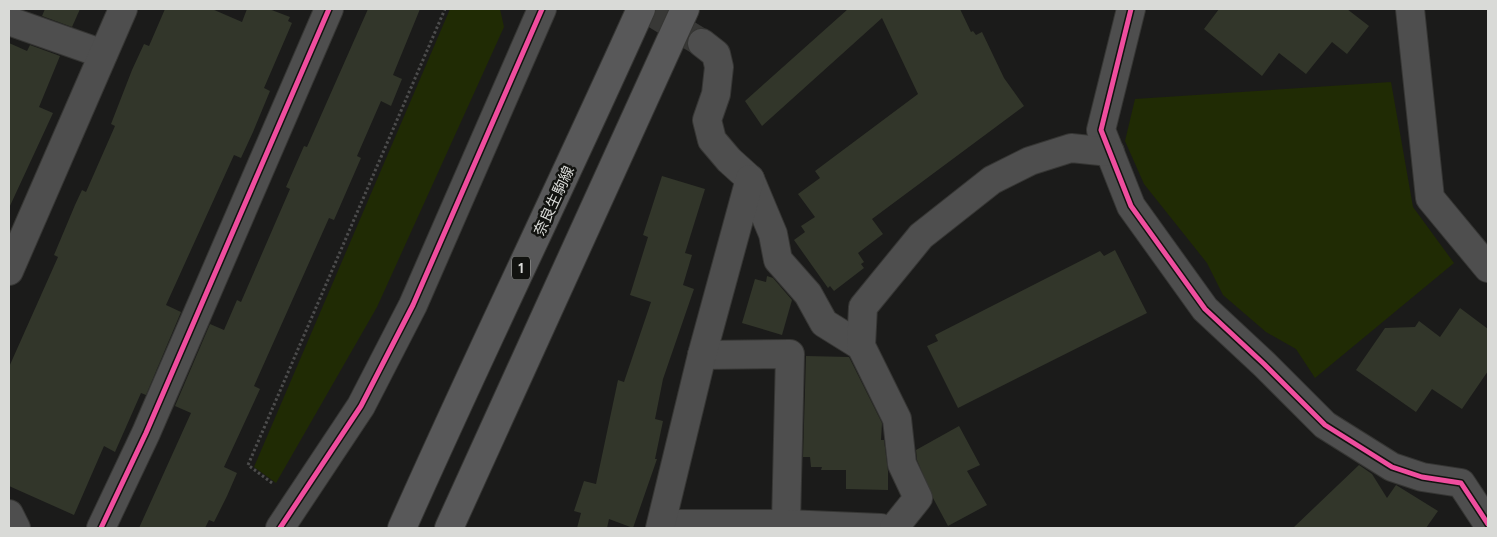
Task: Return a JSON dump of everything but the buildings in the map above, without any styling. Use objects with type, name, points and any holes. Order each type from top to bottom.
[{"type":"main road","name":"奈良生駒線","points":[[402,528],[478,358],[560,188],[641,9]]},
{"type":"main road","points":[[449,528],[685,9]]},
{"type":"street","points":[[9,270],[123,9]]},
{"type":"street","points":[[100,528],[146,433],[329,9]]},
{"type":"street","points":[[280,528],[361,406],[413,305],[542,9]]},
{"type":"street","points":[[1131,9],[1101,130],[1131,206],[1205,309],[1325,425],[1392,467],[1422,477],[1461,483],[1488,524]]},
{"type":"street","points":[[1410,9],[1430,198],[1488,268]]},
{"type":"street","points":[[9,21],[103,54]]},
{"type":"street","points":[[702,43],[716,54],[719,67],[716,94],[707,120],[712,140],[728,160],[750,180],[773,234],[778,260],[808,294],[824,323],[860,346],[898,420],[902,464],[918,498],[894,528]]},
{"type":"street","points":[[860,346],[863,306],[921,236],[951,211],[992,180],[1030,161],[1071,148],[1110,152]]},
{"type":"street","points":[[750,180],[702,355],[661,526],[786,524],[881,528]]},
{"type":"street","points":[[702,355],[790,354],[786,524]]},
{"type":"street","points":[[9,514],[16,528]]},
{"type":"path","points":[[274,484],[248,465],[445,9]]},
{"type":"green space","points":[[450,9],[500,9],[504,27],[377,307],[276,483],[254,467]]},
{"type":"green space","points":[[1391,82],[1413,207],[1454,263],[1315,378],[1296,349],[1266,332],[1223,295],[1207,263],[1144,184],[1125,141],[1135,99]]},
{"type":"tunnel","points":[[646,9],[702,43]]},
{"type":"cycle path","points":[[101,528],[146,433],[329,9]]},
{"type":"cycle path","points":[[280,528],[361,406],[413,305],[542,9]]},
{"type":"cycle path","points":[[1131,9],[1101,130],[1131,206],[1205,309],[1325,425],[1392,467],[1422,477],[1461,483],[1488,524]]}]
